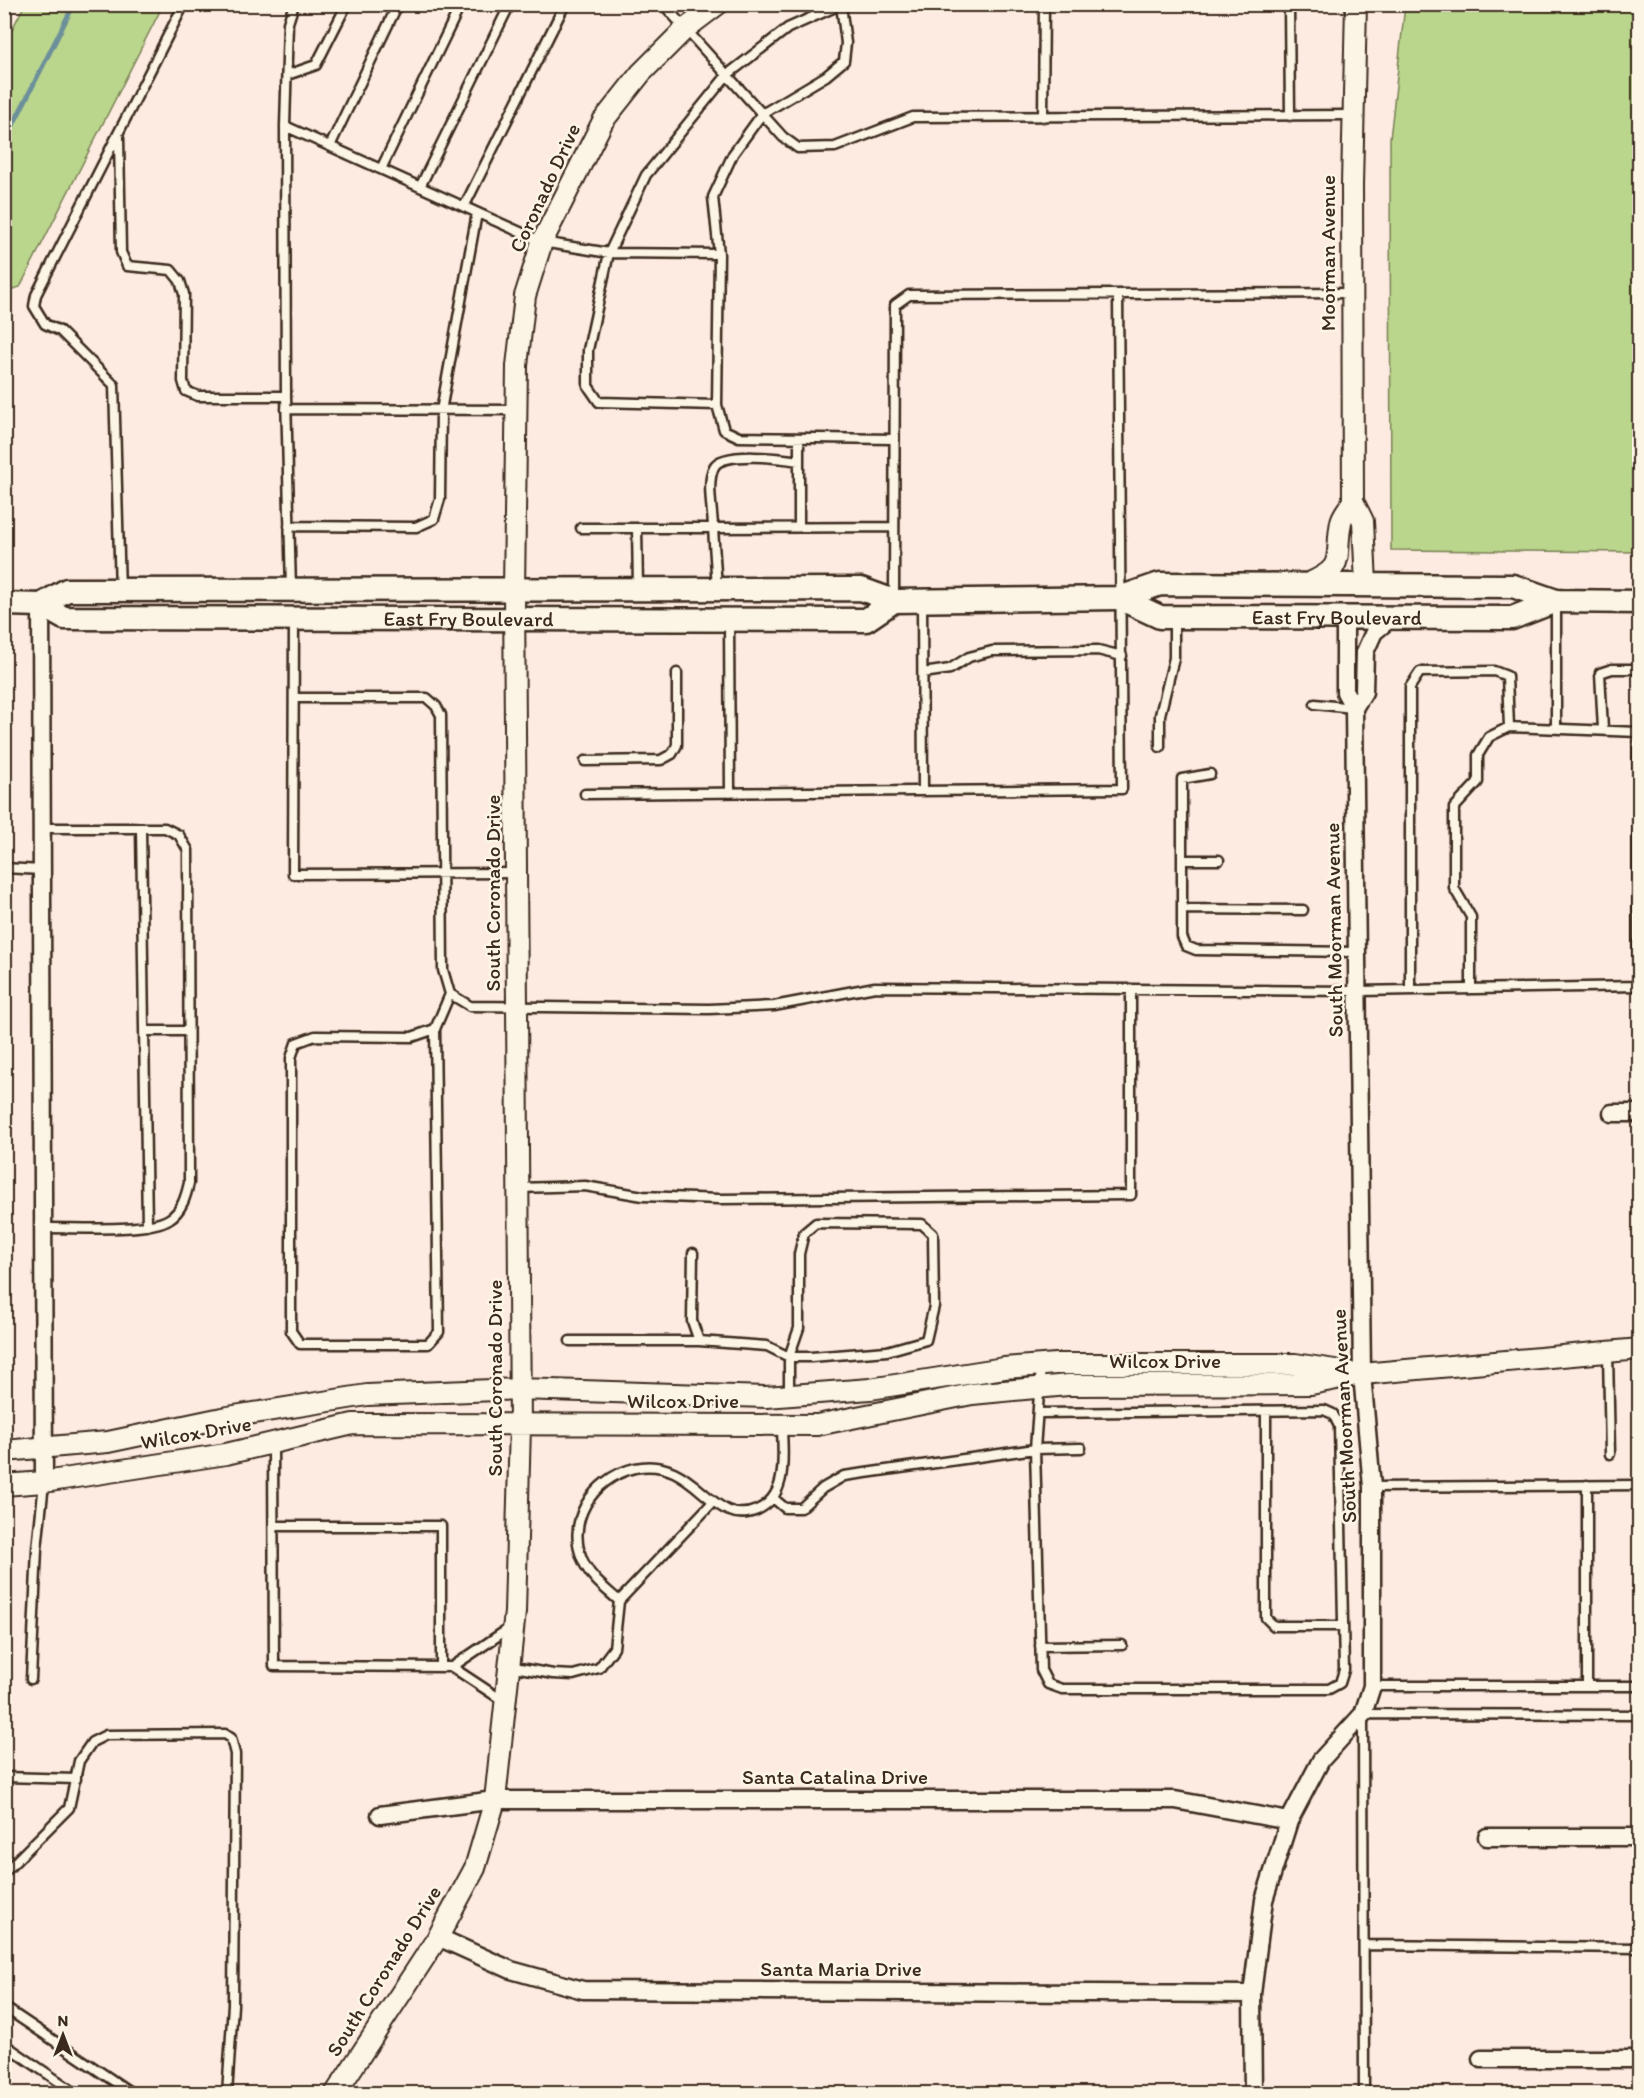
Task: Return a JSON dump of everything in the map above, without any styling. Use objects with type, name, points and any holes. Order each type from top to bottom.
[{"type":"main road","name":"East Fry Boulevard","points":[[40,605],[67,590],[861,589],[894,600],[922,600],[1119,598],[1160,584],[1512,586],[1556,601],[1640,602]]},
{"type":"main road","name":"East Fry Boulevard","points":[[1119,598],[1160,617],[1512,618],[1556,601]]},
{"type":"main road","name":"East Fry Boulevard","points":[[4,604],[40,605],[64,618],[866,620],[894,600]]},
{"type":"street","name":"Coronado Drive","points":[[514,619],[517,366],[525,296],[542,242],[603,121],[641,73],[685,29],[718,4]]},
{"type":"street","name":"Moorman Avenue","points":[[1356,4],[1353,116],[1353,501],[1364,521],[1366,584]]},
{"type":"street","name":"Moorman Avenue","points":[[1307,584],[1321,578],[1336,565],[1341,520],[1353,501]]},
{"type":"street","points":[[40,605],[44,1482]]},
{"type":"street","name":"South Moorman Avenue","points":[[1252,2094],[1252,1994],[1264,1900],[1290,1821],[1322,1760],[1363,1714],[1372,1686],[1372,1487],[1362,1374],[1354,708],[1345,692],[1345,617]]},
{"type":"street","name":"South Moorman Avenue","points":[[1354,708],[1364,692],[1365,652],[1374,632],[1392,617]]},
{"type":"street","name":"South Coronado Drive","points":[[335,2094],[438,1937],[475,1868],[495,1800],[513,1626],[520,1426],[514,619]]},
{"type":"street","points":[[1612,1113],[1640,1113]]},
{"type":"street","name":"Wilcox Drive","points":[[4,1485],[44,1482],[226,1454],[352,1424],[817,1425],[972,1394],[1041,1388],[1311,1384],[1362,1374],[1640,1349]]},
{"type":"street","name":"Wilcox Drive","points":[[4,1451],[108,1442],[222,1418],[367,1395],[520,1389],[766,1397],[870,1389],[1004,1368],[1041,1365],[1295,1364],[1362,1374]]},
{"type":"street","name":"Santa Catalina Drive","points":[[380,1815],[495,1800],[1175,1800],[1290,1821]]},
{"type":"street","points":[[1487,1836],[1640,1836]]},
{"type":"street","name":"Santa Maria Drive","points":[[438,1937],[512,1970],[583,1990],[1252,1994]]},
{"type":"street","points":[[1481,2059],[1640,2059]]},
{"type":"lane","points":[[120,590],[114,385],[60,331],[45,324],[34,306],[36,295],[184,4]]},
{"type":"lane","points":[[291,589],[286,409],[285,126],[288,23],[294,4]]},
{"type":"lane","points":[[287,75],[316,65],[347,4]]},
{"type":"lane","points":[[330,146],[398,4]]},
{"type":"lane","points":[[381,169],[461,4]]},
{"type":"lane","points":[[420,187],[510,4]]},
{"type":"lane","points":[[464,207],[565,4]]},
{"type":"lane","points":[[663,4],[783,137],[798,148],[835,147],[913,117],[1353,116]]},
{"type":"lane","points":[[1043,117],[1044,4]]},
{"type":"lane","points":[[1289,4],[1290,116]]},
{"type":"lane","points":[[717,405],[599,402],[588,386],[588,350],[609,253],[646,175],[727,75],[788,28],[842,5],[846,43],[844,61],[826,76],[762,114],[733,154],[713,197],[719,254],[717,405],[724,430],[739,437],[894,439]]},
{"type":"lane","points":[[285,126],[542,242],[609,253],[719,254]]},
{"type":"lane","points":[[119,134],[121,252],[127,266],[171,270],[180,281],[184,294],[183,381],[186,391],[198,396],[286,396]]},
{"type":"lane","points":[[289,526],[416,527],[434,519],[440,499],[441,411],[477,213]]},
{"type":"lane","points":[[894,600],[895,305],[909,295],[1352,293]]},
{"type":"lane","points":[[585,794],[923,789],[1122,789],[1118,294]]},
{"type":"lane","points":[[286,409],[517,410]]},
{"type":"lane","points":[[799,438],[799,527]]},
{"type":"lane","points":[[717,588],[713,528],[712,474],[714,466],[722,459],[779,458],[799,461]]},
{"type":"lane","points":[[581,528],[894,527]]},
{"type":"lane","points":[[637,528],[638,589]]},
{"type":"lane","points":[[922,600],[923,789]]},
{"type":"lane","points":[[1556,601],[1556,728]]},
{"type":"lane","points":[[1160,747],[1160,715],[1174,658],[1174,617]]},
{"type":"lane","points":[[294,618],[293,874],[517,873]]},
{"type":"lane","points":[[729,620],[730,793]]},
{"type":"lane","points":[[923,673],[950,669],[969,657],[992,651],[1098,650],[1122,656]]},
{"type":"lane","points":[[1603,729],[1600,673],[1612,669],[1640,669]]},
{"type":"lane","points":[[1410,990],[1410,687],[1420,672],[1494,671],[1507,676],[1509,727]]},
{"type":"lane","points":[[585,761],[661,760],[672,754],[677,745],[676,673]]},
{"type":"lane","points":[[294,698],[427,698],[436,706],[441,715],[443,970],[450,994],[435,1029],[439,1332],[428,1344],[300,1344],[291,1330],[291,1058],[296,1042],[315,1036],[412,1037],[435,1029]]},
{"type":"lane","points":[[1315,704],[1354,708]]},
{"type":"lane","points":[[450,994],[470,1006],[709,1009],[774,1006],[875,987],[1358,991],[1638,986],[1639,732],[1509,727],[1489,737],[1478,754],[1478,782],[1454,808],[1454,888],[1472,917],[1472,988]]},
{"type":"lane","points":[[1210,774],[1182,779],[1182,937],[1186,946],[1196,950],[1357,952]]},
{"type":"lane","points":[[42,828],[165,828],[179,835],[188,850],[189,1183],[184,1203],[170,1218],[147,1226],[43,1228]]},
{"type":"lane","points":[[141,828],[147,1226]]},
{"type":"lane","points":[[1182,860],[1219,860]]},
{"type":"lane","points":[[4,868],[42,870]]},
{"type":"lane","points":[[1182,909],[1303,910]]},
{"type":"lane","points":[[519,1188],[585,1186],[643,1196],[719,1199],[1131,1195],[1131,990]]},
{"type":"lane","points":[[144,1031],[187,1031]]},
{"type":"lane","points":[[570,1341],[699,1341],[767,1346],[789,1357],[887,1351],[926,1340],[934,1306],[933,1234],[922,1224],[816,1223],[804,1233],[799,1254],[799,1328],[789,1357],[789,1395]]},
{"type":"lane","points":[[693,1253],[692,1322],[699,1341]]},
{"type":"lane","points":[[1608,1352],[1610,1454]]},
{"type":"lane","points":[[1039,1413],[1324,1410],[1333,1414],[1339,1426],[1344,1670],[1340,1683],[1329,1689],[1062,1689],[1048,1684],[1041,1670],[1035,1449],[1041,1365]]},
{"type":"lane","points":[[1266,1411],[1266,1618],[1274,1626],[1343,1626]]},
{"type":"lane","points":[[620,1601],[594,1578],[580,1556],[577,1543],[578,1521],[589,1497],[617,1475],[635,1468],[658,1466],[676,1471],[692,1481],[712,1503],[724,1509],[754,1511],[773,1498],[782,1475],[782,1425]]},
{"type":"lane","points":[[273,1443],[274,1666],[452,1667],[506,1702]]},
{"type":"lane","points":[[773,1498],[785,1508],[801,1508],[823,1488],[844,1476],[1035,1449],[1081,1448]]},
{"type":"lane","points":[[32,1679],[37,1549],[44,1482]]},
{"type":"lane","points":[[1587,1485],[1587,1686]]},
{"type":"lane","points":[[1372,1487],[1640,1485]]},
{"type":"lane","points":[[509,1666],[573,1675],[599,1668],[614,1648],[620,1601],[712,1503]]},
{"type":"lane","points":[[274,1526],[441,1526],[441,1667]]},
{"type":"lane","points":[[452,1667],[513,1626]]},
{"type":"lane","points":[[1040,1646],[1122,1645]]},
{"type":"lane","points":[[1372,1686],[1640,1686]]},
{"type":"lane","points":[[1364,2094],[1363,1714],[1640,1715]]},
{"type":"lane","points":[[4,1873],[69,1808],[79,1761],[92,1742],[106,1735],[225,1734],[231,1738],[235,1754],[233,1993],[227,2094]]},
{"type":"lane","points":[[4,1777],[76,1779]]},
{"type":"lane","points":[[1364,1945],[1640,1948]]},
{"type":"lane","points":[[4,2007],[133,2094]]},
{"type":"lane","points":[[4,2044],[77,2094]]},
{"type":"green space","points":[[25,4],[163,5],[20,287],[5,292],[5,43]]},
{"type":"green space","points":[[1405,5],[1639,5],[1639,552],[1391,550],[1390,139]]},
{"type":"waterway","points":[[4,143],[74,4]]}]
